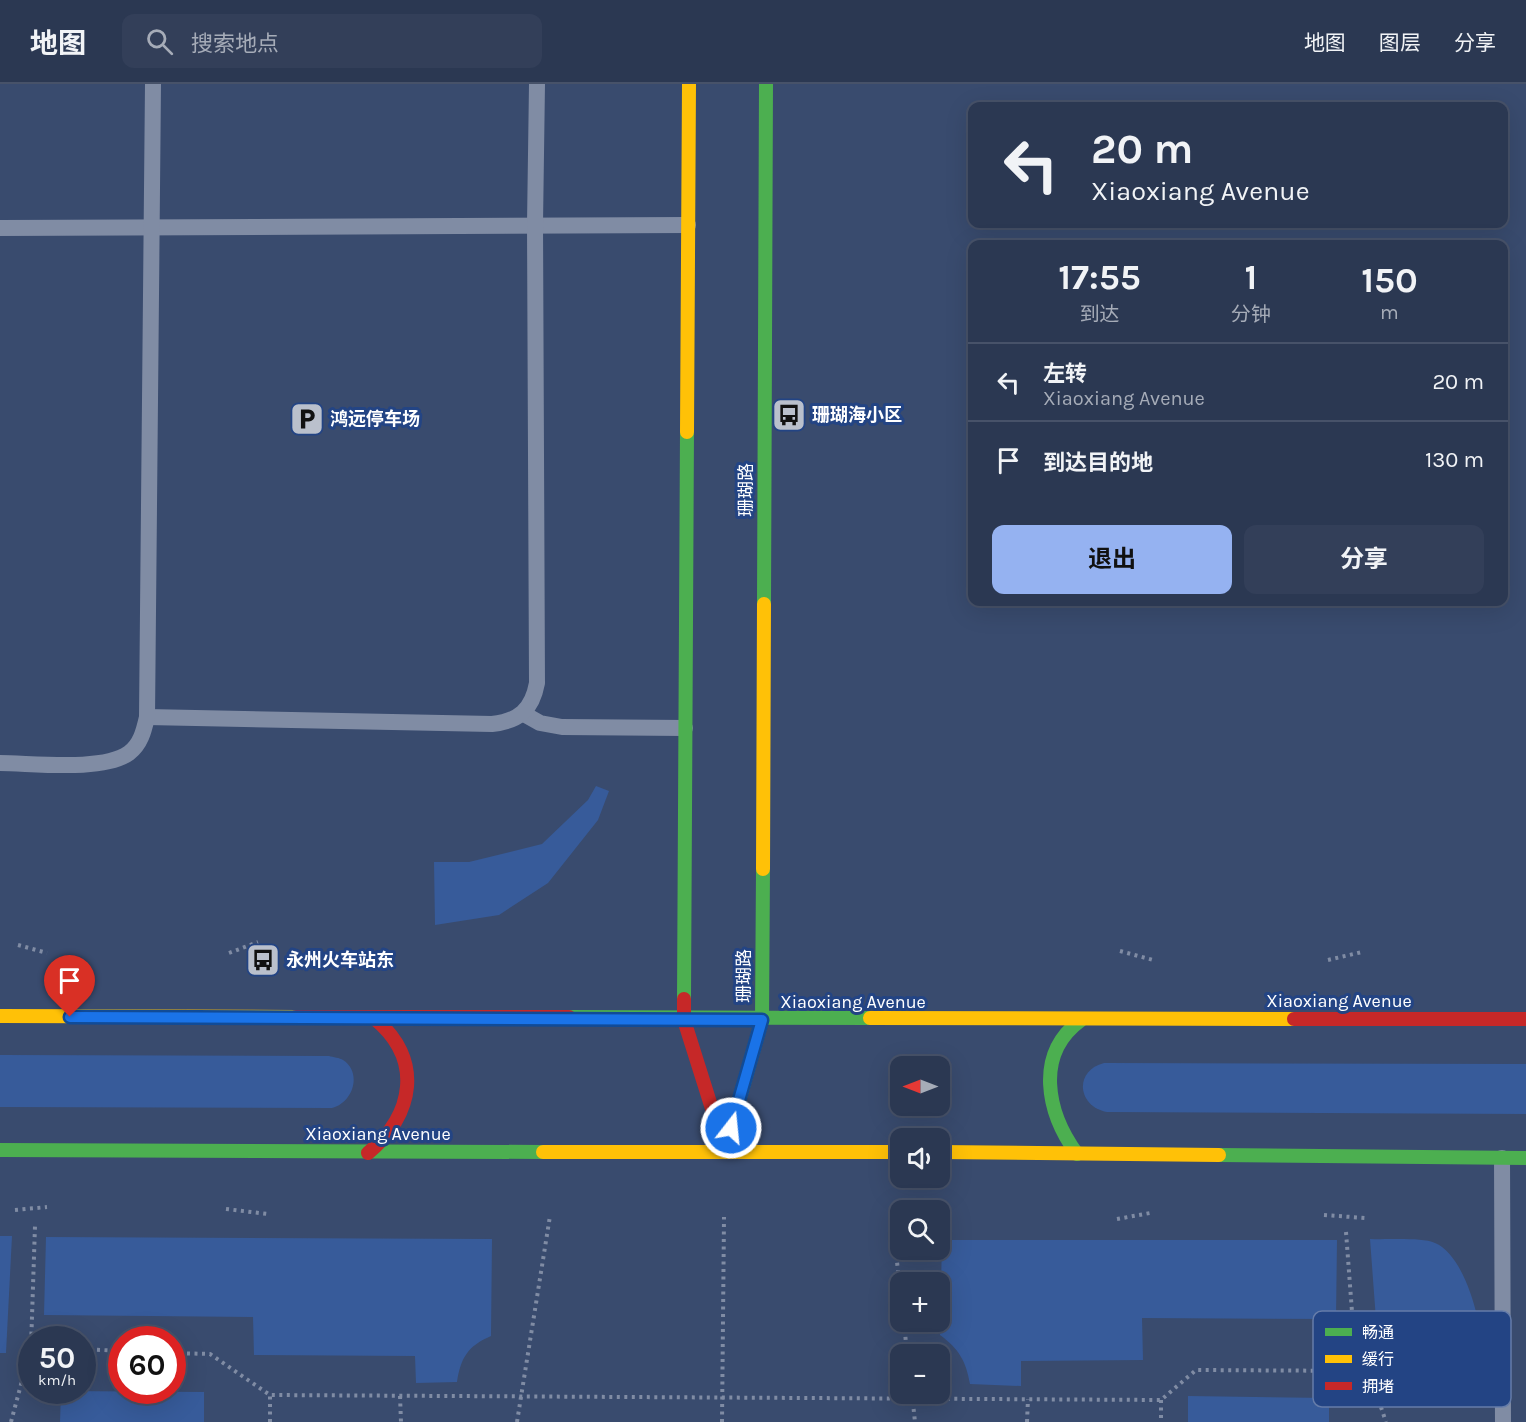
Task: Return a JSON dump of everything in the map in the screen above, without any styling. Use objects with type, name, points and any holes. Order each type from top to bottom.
[{"type":"main road","points":[[689,84],[684,1020],[725,1150]]},
{"type":"main road","name":"珊瑚路","points":[[725,1150],[762,1020],[766,84]]},
{"type":"main road","name":"Xiaoxiang Avenue","points":[[0,1016],[684,1020],[1526,1019]]},
{"type":"main road","points":[[368,1153],[389,1134],[401,1114],[407,1088],[405,1059],[392,1035],[374,1018]]},
{"type":"main road","points":[[1077,1154],[1059,1127],[1052,1110],[1049,1086],[1052,1059],[1062,1037],[1081,1020]]},
{"type":"main road","name":"Xiaoxiang Avenue","points":[[0,1150],[368,1153],[725,1150],[890,1152]]},
{"type":"main road","points":[[950,1152],[1526,1158]]},
{"type":"lane","points":[[0,763],[108,762],[129,753],[143,736],[147,717],[153,84]]},
{"type":"lane","points":[[147,717],[492,724],[516,720],[524,714],[535,695],[537,683],[535,224],[537,84]]},
{"type":"lane","points":[[0,228],[688,225]]},
{"type":"lane","points":[[524,714],[540,723],[562,727],[686,728]]},
{"type":"lane","points":[[1502,1158],[1503,1311]]},
{"type":"lane","points":[[1503,1407],[1503,1422]]},
{"type":"path","points":[[229,953],[258,942]]},
{"type":"path","points":[[18,945],[47,953]]},
{"type":"path","points":[[1120,951],[1153,960]]},
{"type":"path","points":[[1328,960],[1362,952]]},
{"type":"path","points":[[15,1210],[47,1207]]},
{"type":"path","points":[[226,1209],[267,1214]]},
{"type":"path","points":[[1117,1219],[1150,1213]]},
{"type":"path","points":[[1324,1215],[1365,1218]]},
{"type":"path","points":[[517,1422],[550,1216]]},
{"type":"path","points":[[722,1422],[724,1217]]},
{"type":"path","points":[[32,1326],[34,1226]]},
{"type":"path","points":[[1346,1232],[1352,1311]]},
{"type":"path","points":[[186,1353],[210,1354],[270,1395],[722,1398],[890,1396]]},
{"type":"path","points":[[950,1397],[1161,1400],[1196,1370],[1313,1371]]},
{"type":"path","points":[[270,1395],[270,1422]]},
{"type":"path","points":[[11,1422],[18,1396]]},
{"type":"path","points":[[400,1396],[400,1422]]},
{"type":"path","points":[[1027,1422],[1028,1399]]},
{"type":"path","points":[[1161,1400],[1161,1422]]},
{"type":"path","points":[[913,1404],[915,1422]]},
{"type":"path","points":[[1381,1407],[1386,1422]]},
{"type":"shaded area","points":[[596,786],[609,791],[598,820],[548,883],[499,915],[435,925],[434,862],[469,862],[542,844],[588,800]]},
{"type":"shaded area","points":[[0,1055],[329,1056],[342,1059],[349,1065],[354,1079],[346,1100],[332,1108],[0,1107]]},
{"type":"shaded area","points":[[1104,1063],[1526,1064],[1526,1114],[1107,1112],[1097,1109],[1090,1103],[1083,1089],[1087,1073]]},
{"type":"shaded area","points":[[0,1236],[12,1236],[6,1353],[0,1353]]},
{"type":"shaded area","points":[[46,1237],[492,1239],[491,1336],[467,1353],[463,1359],[457,1382],[416,1383],[415,1356],[254,1355],[253,1317],[44,1315]]},
{"type":"shaded area","points":[[1370,1239],[1413,1239],[1435,1243],[1447,1252],[1458,1266],[1468,1285],[1476,1311],[1375,1311]]},
{"type":"shaded area","points":[[950,1240],[1337,1240],[1336,1311],[1313,1311],[1313,1319],[1142,1318],[1143,1360],[1021,1361],[1021,1386],[970,1384],[961,1356],[940,1335],[940,1332],[950,1332],[950,1272],[941,1272],[942,1260],[950,1260]]},
{"type":"shaded area","points":[[96,1391],[108,1391],[108,1404],[186,1404],[186,1392],[204,1392],[204,1422],[60,1422],[61,1404],[96,1404]]},
{"type":"shaded area","points":[[1188,1396],[1313,1398],[1313,1407],[1329,1407],[1329,1422],[1188,1422]]},
{"type":"traffic: fast","points":[[764,604],[766,84]]},
{"type":"traffic: fast","points":[[684,999],[687,432]]},
{"type":"traffic: fast","points":[[725,1150],[762,1020],[763,869]]},
{"type":"traffic: fast","points":[[569,1017],[870,1018]]},
{"type":"traffic: fast","points":[[1077,1154],[1058,1121],[1050,1084],[1051,1067],[1056,1050],[1066,1034],[1081,1020]]},
{"type":"traffic: fast","points":[[0,1150],[543,1152]]},
{"type":"traffic: fast","points":[[1219,1155],[1526,1158]]},
{"type":"traffic: slow","points":[[687,432],[689,84]]},
{"type":"traffic: slow","points":[[763,869],[764,604]]},
{"type":"traffic: slow","points":[[0,1016],[296,1017]]},
{"type":"traffic: slow","points":[[870,1018],[1294,1019]]},
{"type":"traffic: slow","points":[[543,1152],[890,1152]]},
{"type":"traffic: slow","points":[[950,1152],[1219,1155]]},
{"type":"traffic: jam","points":[[684,999],[684,1020],[725,1150]]},
{"type":"traffic: jam","points":[[296,1017],[569,1017]]},
{"type":"traffic: jam","points":[[368,1153],[384,1138],[395,1122],[407,1087],[406,1069],[401,1051],[390,1034],[374,1018]]},
{"type":"traffic: jam","points":[[1294,1019],[1526,1019]]},
{"type":"place","name":"珊瑚海小区","points":[[789,415]]},
{"type":"place","name":"鸿远停车场","points":[[307,419]]},
{"type":"place","name":"永州火车站东","points":[[263,960]]},
{"type":"route","points":[[70,1017],[762,1020],[731,1128]]}]
